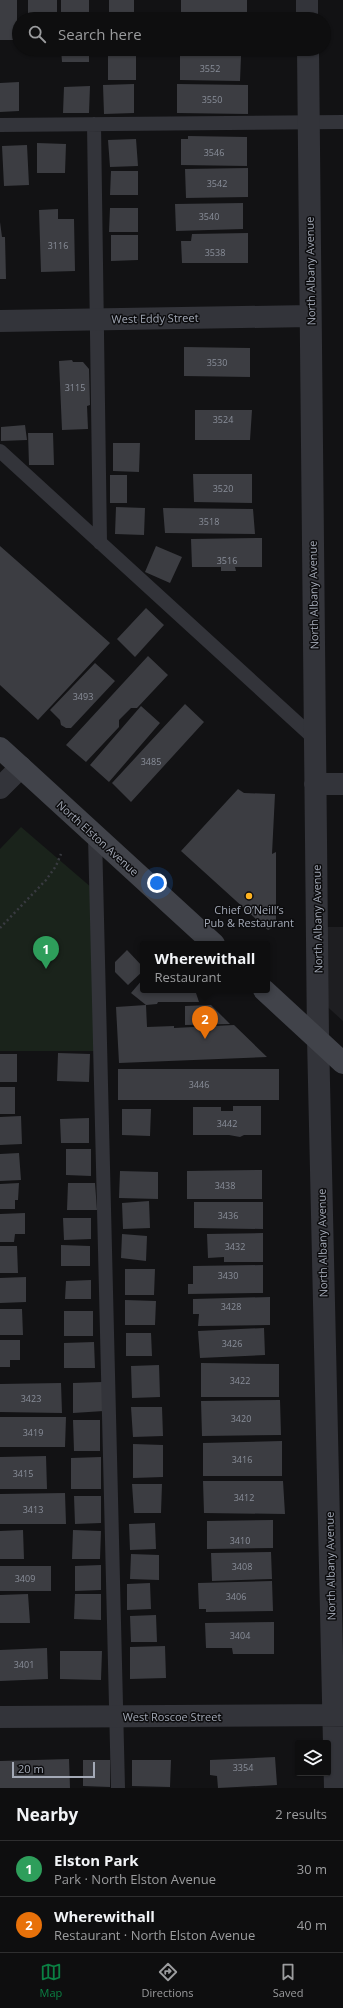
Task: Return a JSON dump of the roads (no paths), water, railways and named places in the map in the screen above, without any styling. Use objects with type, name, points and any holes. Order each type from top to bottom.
[{"type":"main road","name":"North Elston Avenue","points":[[0,748],[211,941]]},
{"type":"main road","points":[[267,993],[318,1038],[343,1063]]},
{"type":"street","points":[[307,0],[307,12]]},
{"type":"street","name":"North Albany Avenue","points":[[308,56],[318,1038],[338,1715],[335,1788]]},
{"type":"street","name":"West Eddy Street","points":[[0,320],[310,316]]},
{"type":"street","points":[[0,788],[20,767]]},
{"type":"street","points":[[315,784],[343,784]]},
{"type":"street","name":"West Roscoe Street","points":[[0,1717],[338,1715]]},
{"type":"lane","points":[[0,125],[343,122]]},
{"type":"lane","points":[[94,124],[100,543]]},
{"type":"lane","points":[[0,451],[315,739]]},
{"type":"lane","points":[[96,836],[118,1788]]},
{"type":"place","name":"Chief O’Neill’s Pub & Restaurant","points":[[249,896]]},
{"type":"place","name":"Elston Park","points":[[46,969]]},
{"type":"place","name":"Wherewithall","points":[[205,1039]]}]
